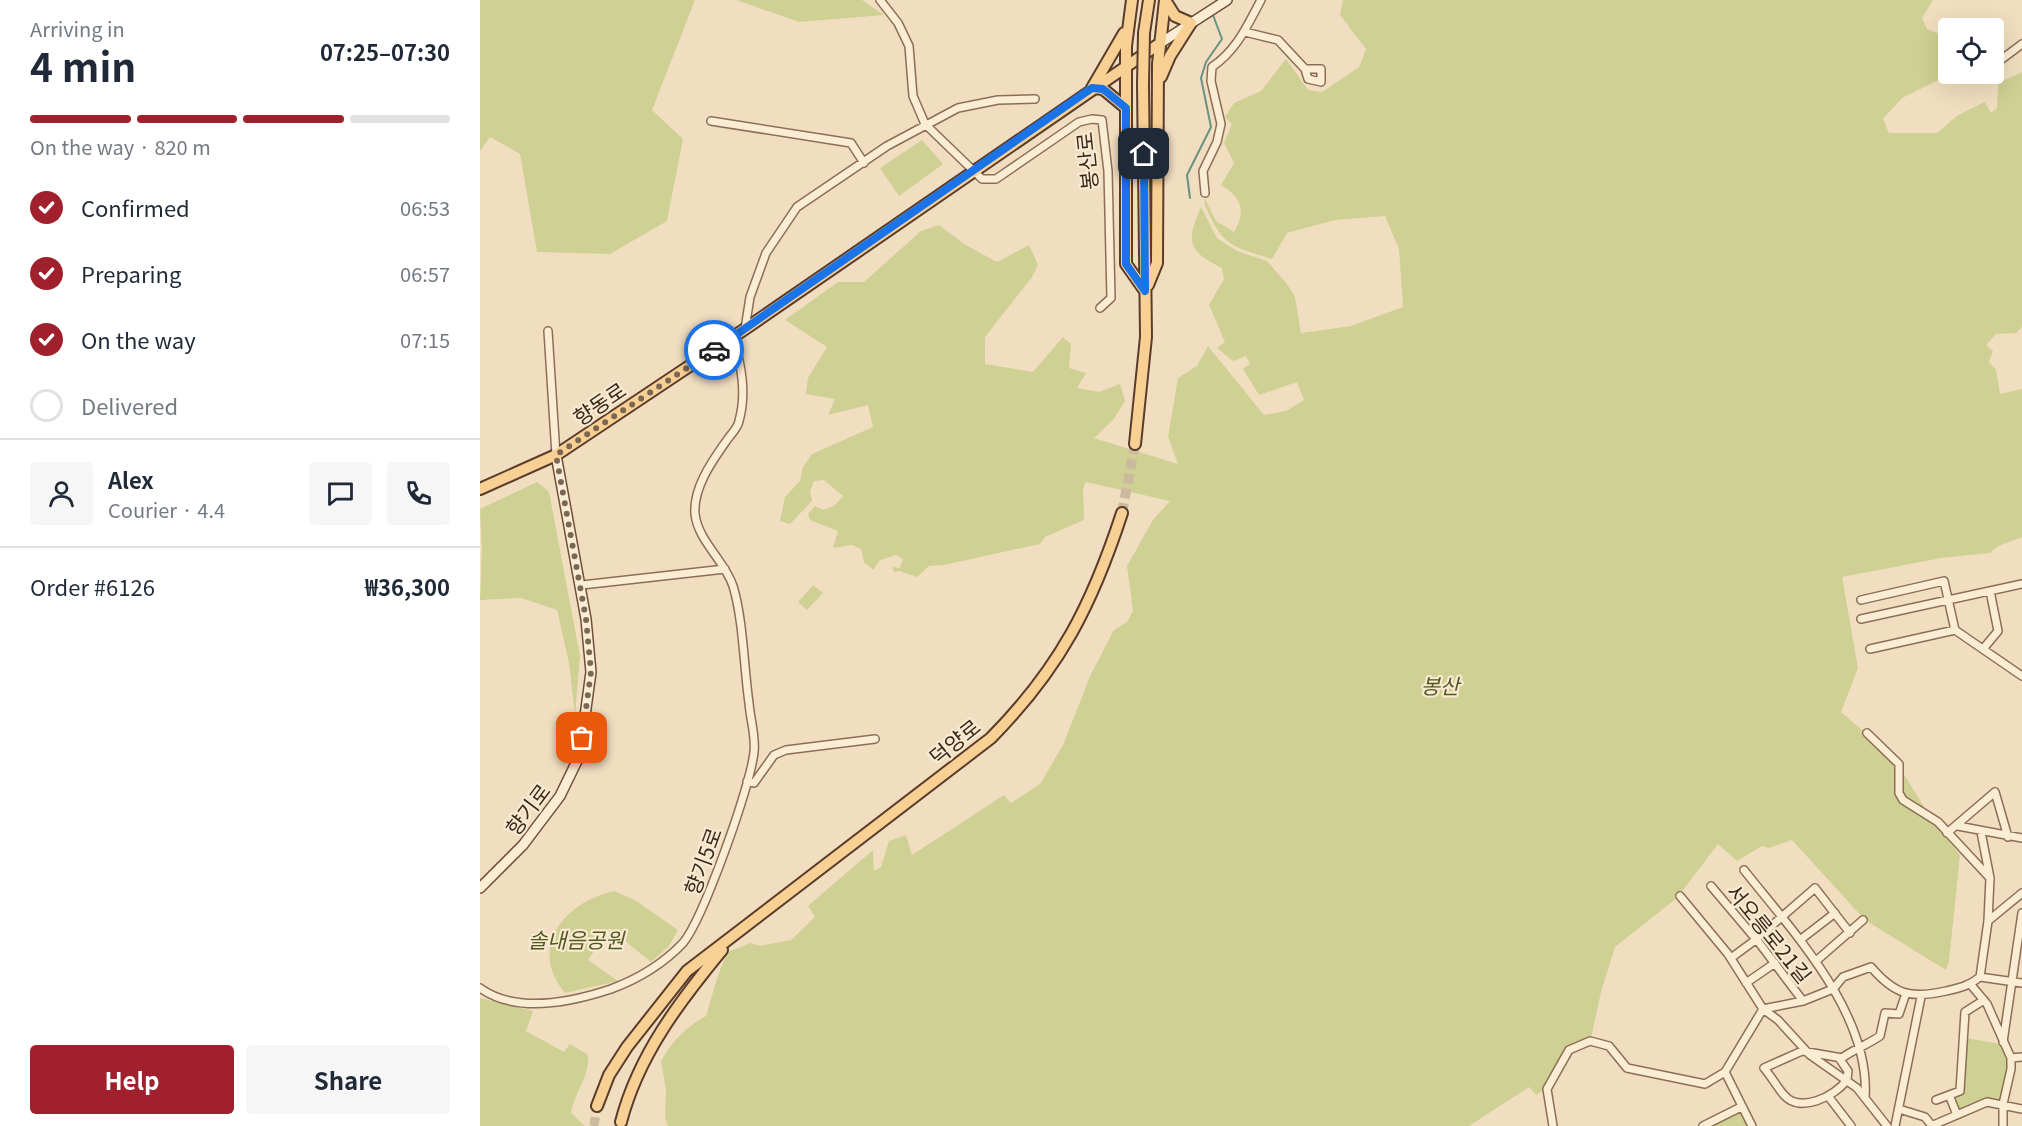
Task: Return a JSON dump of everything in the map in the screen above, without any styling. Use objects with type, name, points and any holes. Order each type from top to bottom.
[{"type":"main road","points":[[1132,0],[1125,66],[1126,264],[1145,291]]},
{"type":"main road","points":[[1135,444],[1146,337],[1143,85],[1144,33],[1149,0]]},
{"type":"main road","points":[[1145,291],[1158,263],[1159,44],[1165,0]]},
{"type":"main road","points":[[1159,89],[1165,65],[1191,23],[1175,16],[1165,0]]},
{"type":"main road","name":"봉산로","points":[[733,336],[1092,88],[1224,2]]},
{"type":"main road","points":[[1126,108],[1103,89],[1092,88],[1128,25]]},
{"type":"main road","name":"향동로","points":[[480,489],[556,455],[733,336]]},
{"type":"main road","name":"향기로","points":[[480,888],[515,854],[540,825],[566,786],[577,761],[591,672],[582,585],[556,455]]},
{"type":"main road","name":"덕양로","points":[[597,1106],[609,1075],[672,987],[687,971],[991,738],[1025,704],[1056,662],[1085,612],[1104,568],[1122,513]]},
{"type":"main road","name":"덕양로","points":[[621,1122],[628,1094],[663,1028],[733,938]]},
{"type":"street","points":[[880,0],[898,23],[909,46],[913,96],[925,124],[973,170]]},
{"type":"street","points":[[1205,193],[1203,171],[1217,142],[1221,124],[1211,81],[1212,67],[1227,55],[1245,32],[1261,0]]},
{"type":"street","points":[[1245,32],[1278,40],[1305,69]]},
{"type":"street","points":[[2004,58],[2022,44]]},
{"type":"street","points":[[745,329],[750,297],[765,253],[797,207],[887,146],[958,108],[998,100],[1035,99]]},
{"type":"street","name":"봉산로","points":[[973,170],[982,179],[996,178],[1079,122],[1102,120],[1108,171],[1111,298],[1100,308]]},
{"type":"street","points":[[711,121],[851,143],[864,163]]},
{"type":"street","points":[[548,331],[556,455]]},
{"type":"street","name":"향기5로","points":[[480,988],[494,999],[540,1004],[592,995],[625,984],[656,967],[684,942],[702,908],[742,796],[750,782],[754,751],[733,585],[708,545],[695,514],[700,486],[709,465],[739,424],[743,397],[742,374],[733,336]]},
{"type":"street","points":[[582,585],[725,569]]},
{"type":"street","points":[[1861,600],[1944,581],[1955,630],[2022,676]]},
{"type":"street","points":[[1861,619],[2022,584]]},
{"type":"street","points":[[1983,650],[1998,631],[1990,591]]},
{"type":"street","points":[[1870,649],[1955,630]]},
{"type":"street","points":[[1867,733],[1899,764],[1899,793],[1903,800],[1938,822],[1989,878]]},
{"type":"street","points":[[750,782],[774,755],[786,750],[875,740]]},
{"type":"street","points":[[1947,833],[1958,826],[1995,792],[2008,837]]},
{"type":"street","points":[[1958,826],[2022,838]]},
{"type":"street","points":[[1981,832],[1989,878],[1988,921],[1980,977],[2022,983]]},
{"type":"street","points":[[1744,870],[1816,961],[1833,989]]},
{"type":"street","name":"서오릉로21길","points":[[1711,886],[1775,963],[1803,1001]]},
{"type":"street","points":[[1731,958],[1756,940],[1815,888],[1850,933]]},
{"type":"street","points":[[1988,921],[2022,893]]},
{"type":"street","points":[[1680,896],[1731,958],[1763,1009],[1778,1020],[1808,1053],[1847,1080],[1887,1126]]},
{"type":"street","points":[[1800,940],[1835,913]]},
{"type":"street","points":[[2003,1042],[2019,954],[2022,913]]},
{"type":"street","points":[[1816,961],[1863,920]]},
{"type":"street","points":[[1746,983],[1775,963]]},
{"type":"street","name":"서오릉로21길","points":[[1763,1009],[1803,1001],[1833,989],[1843,976],[1871,967],[1886,984],[1921,997],[1971,985],[1980,977]]},
{"type":"street","points":[[1971,985],[1984,1000],[2011,1058],[2011,1069],[2003,1104],[2003,1126]]},
{"type":"street","name":"서오릉로21길","points":[[1833,989],[1859,1048],[1867,1079],[1865,1098]]},
{"type":"street","points":[[1839,1058],[1848,1071],[1847,1080],[1828,1096],[1810,1102],[1794,1102],[1784,1096],[1764,1068],[1802,1051],[1839,1058],[1859,1048],[1880,1036],[1885,1013],[1899,1014],[1906,993]]},
{"type":"street","points":[[1895,1126],[1921,997]]},
{"type":"street","points":[[1936,1100],[1960,1092],[1965,1012],[1984,1000]]},
{"type":"street","points":[[1553,1126],[1554,1117],[1548,1089],[1569,1050],[1590,1041],[1609,1046],[1626,1068],[1705,1084],[1725,1072],[1763,1009]]},
{"type":"street","points":[[2011,1058],[2022,1057]]},
{"type":"street","points":[[1725,1072],[1752,1126]]},
{"type":"street","points":[[1828,1096],[1851,1126]]},
{"type":"street","points":[[1950,1097],[1957,1116]]},
{"type":"street","points":[[1899,1109],[1925,1117],[1932,1126],[1957,1116],[1971,1107],[1987,1102],[2022,1109]]},
{"type":"street","points":[[1703,1126],[1741,1107]]},
{"type":"green space","points":[[480,0],[695,0],[652,110],[683,139],[667,221],[610,254],[537,252],[520,154],[490,137],[480,151]]},
{"type":"green space","points":[[736,0],[862,0],[884,15],[799,22]]},
{"type":"green space","name":"봉산","points":[[1343,0],[1933,0],[1922,18],[1927,29],[1938,33],[1938,80],[1902,98],[1883,119],[1889,133],[1937,133],[1958,115],[1985,102],[1991,113],[1997,108],[1998,84],[2004,84],[2004,80],[2022,72],[2022,327],[2016,333],[1996,334],[1986,345],[1993,351],[1989,362],[1996,370],[2000,394],[2022,389],[2022,537],[1998,546],[1990,553],[1941,558],[1842,577],[1858,668],[1841,712],[1894,758],[1935,825],[1960,855],[1949,961],[1946,970],[1865,920],[1792,840],[1769,848],[1762,846],[1737,861],[1718,844],[1677,898],[1615,947],[1601,992],[1591,1038],[1566,1050],[1544,1090],[1536,1095],[1529,1087],[1469,1126],[668,1126],[665,1118],[666,1090],[661,1061],[680,1035],[706,1016],[728,952],[751,943],[760,946],[791,940],[815,917],[808,906],[873,850],[874,871],[881,867],[889,841],[906,835],[912,855],[1004,795],[1011,803],[1040,784],[1063,745],[1091,674],[1114,630],[1127,622],[1133,611],[1127,566],[1153,520],[1170,501],[1086,482],[1083,489],[1084,520],[1045,537],[1040,544],[944,565],[929,566],[917,577],[900,571],[894,572],[892,567],[900,568],[903,559],[896,555],[880,560],[873,570],[864,562],[861,549],[852,545],[833,548],[838,531],[810,520],[808,514],[815,506],[823,510],[834,506],[843,496],[824,480],[814,481],[810,491],[812,501],[790,524],[780,521],[785,497],[800,481],[803,467],[812,454],[873,427],[868,405],[828,415],[835,399],[806,394],[808,378],[827,347],[785,320],[838,282],[864,282],[921,231],[939,225],[964,244],[997,262],[1029,245],[1038,265],[1032,277],[985,337],[985,364],[1033,372],[1063,337],[1071,344],[1069,368],[1086,373],[1077,388],[1099,392],[1120,384],[1125,401],[1114,419],[1094,438],[1178,464],[1168,437],[1178,378],[1197,366],[1208,346],[1264,415],[1286,411],[1304,400],[1297,382],[1259,395],[1243,369],[1250,364],[1246,356],[1233,361],[1217,348],[1225,342],[1209,305],[1224,279],[1222,268],[1210,262],[1196,250],[1192,237],[1193,228],[1201,207],[1217,238],[1237,251],[1267,261],[1295,297],[1301,333],[1351,326],[1403,307],[1399,249],[1385,216],[1335,220],[1287,233],[1272,259],[1246,251],[1229,242],[1216,228],[1204,203],[1205,199],[1216,221],[1234,232],[1240,217],[1240,205],[1233,194],[1221,185],[1234,163],[1224,143],[1232,124],[1225,117],[1234,103],[1261,91],[1286,59],[1308,90],[1322,92],[1359,67],[1366,49],[1340,15]]},
{"type":"green space","points":[[922,140],[943,164],[899,196],[880,168]]},
{"type":"green space","points":[[537,482],[549,492],[580,656],[575,715],[569,663],[557,610],[521,598],[480,600],[482,550],[480,509]]},
{"type":"green space","points":[[813,585],[823,593],[807,610],[798,602]]},
{"type":"green space","name":"솔내음공원","points":[[614,891],[635,900],[678,930],[669,946],[651,962],[609,928],[588,960],[618,981],[565,993],[554,976],[550,959],[551,943],[557,929],[580,905]]},
{"type":"green space","points":[[480,998],[533,1011],[526,1031],[564,1052],[570,1044],[588,1055],[584,1078],[571,1113],[585,1126],[480,1126]]},
{"type":"green space","points":[[1966,1038],[2000,1044],[2007,1058],[2008,1072],[2001,1103],[1987,1102],[1958,1112],[1952,1098],[1962,1092]]},
{"type":"green space","points":[[1741,1112],[1749,1126],[1708,1126]]},
{"type":"waterway","points":[[1190,198],[1187,175],[1211,127],[1201,78],[1206,62],[1222,39],[1213,15]]},
{"type":"tunnel","points":[[1122,513],[1135,444]]},
{"type":"tunnel","points":[[594,1126],[597,1106]]},
{"type":"way so far","points":[[582,738],[591,672],[582,585],[556,455],[714,350]]},
{"type":"route","points":[[714,350],[1092,88],[1103,89],[1118,99],[1126,108],[1126,264],[1145,291],[1144,154]]}]
